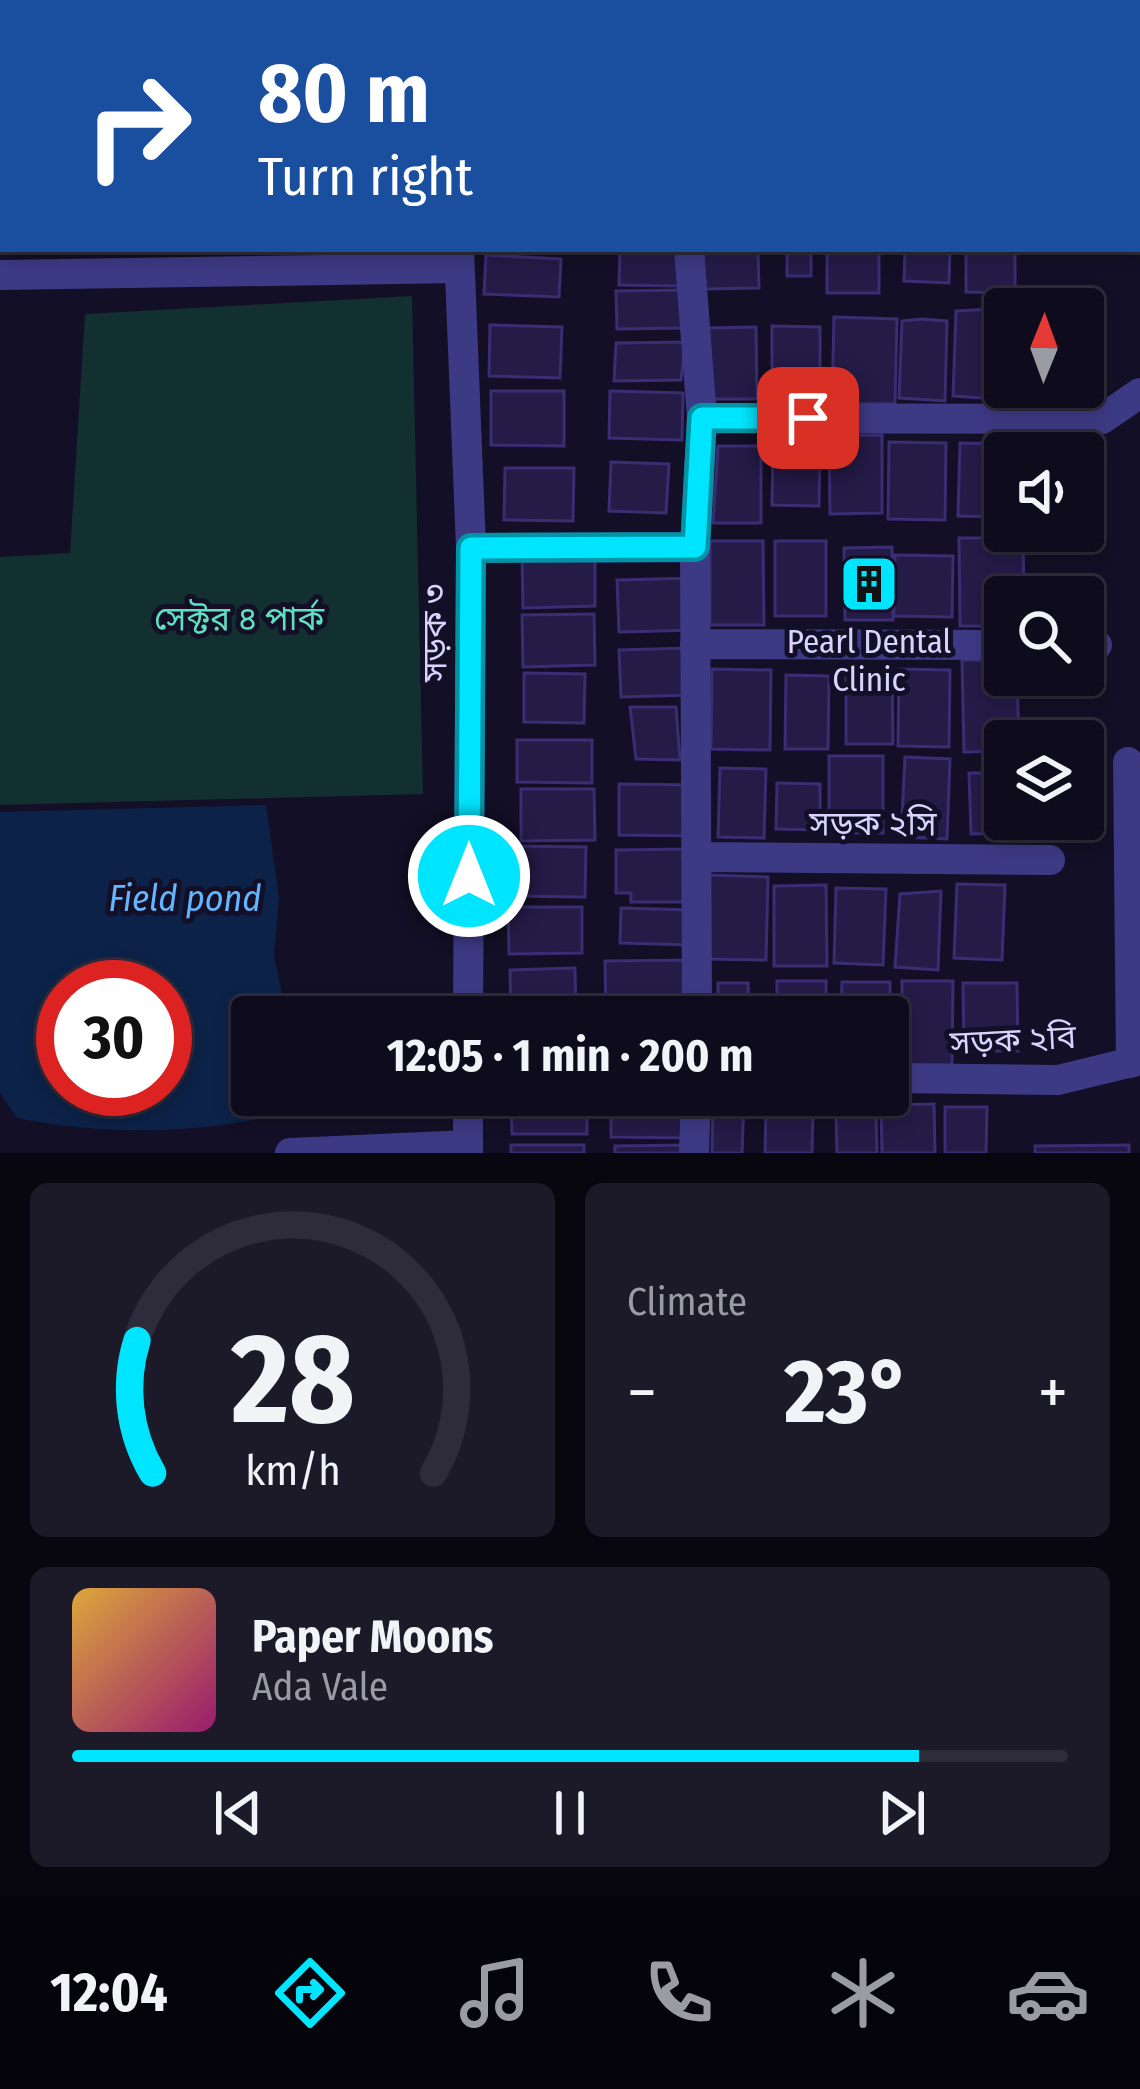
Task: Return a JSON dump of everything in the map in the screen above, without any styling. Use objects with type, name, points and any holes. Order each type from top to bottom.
[{"type":"street","points":[[689,252],[702,418],[695,547],[697,996]]},
{"type":"street","points":[[0,275],[459,258]]},
{"type":"street","name":"সড়ক ৩","points":[[459,258],[471,548],[468,996]]},
{"type":"street","points":[[702,418],[1102,419],[1140,393]]},
{"type":"street","points":[[471,548],[695,547]]},
{"type":"street","points":[[695,644],[984,645]]},
{"type":"street","points":[[1128,762],[1136,1061]]},
{"type":"street","name":"সড়ক ২সি","points":[[696,857],[1050,860]]},
{"type":"street","name":"সড়ক ২বি","points":[[909,1078],[1058,1079],[1136,1061]]},
{"type":"street","points":[[290,1153],[467,1149],[468,1116]]},
{"type":"street","points":[[694,1153],[695,1116]]},
{"type":"green space","name":"সেক্টর ৪ পার্ক","points":[[412,296],[423,794],[0,805],[0,557],[70,553],[85,314]]},
{"type":"water","name":"Field pond","points":[[266,805],[279,897],[274,956],[283,996],[231,996],[231,1116],[272,1116],[186,1129],[84,1128],[17,1118],[0,1093],[0,812]]},
{"type":"building","points":[[620,252],[679,252],[679,286],[619,285]]},
{"type":"building","points":[[703,252],[758,252],[759,288],[704,289]]},
{"type":"building","points":[[787,252],[811,252],[811,276],[787,276]]},
{"type":"building","points":[[827,252],[879,252],[879,293],[827,293]]},
{"type":"building","points":[[905,252],[950,252],[949,283],[904,281]]},
{"type":"building","points":[[966,252],[1015,252],[1015,288],[984,288],[984,292],[966,292]]},
{"type":"building","points":[[486,255],[561,259],[559,297],[484,294]]},
{"type":"building","points":[[683,290],[684,328],[617,329],[616,291]]},
{"type":"building","points":[[984,310],[984,398],[953,396],[956,311]]},
{"type":"building","points":[[834,317],[897,319],[895,404],[832,403]]},
{"type":"building","points":[[902,321],[947,321],[945,401],[899,398]]},
{"type":"building","points":[[490,325],[562,327],[560,378],[489,376]]},
{"type":"building","points":[[772,326],[820,327],[820,403],[772,403]]},
{"type":"building","points":[[756,327],[757,399],[708,399],[707,328]]},
{"type":"building","points":[[685,342],[681,380],[614,381],[616,343]]},
{"type":"building","points":[[491,391],[564,391],[564,446],[491,445]]},
{"type":"building","points":[[610,391],[683,393],[682,440],[609,438]]},
{"type":"building","points":[[882,435],[882,513],[830,514],[829,436]]},
{"type":"building","points":[[889,442],[946,443],[945,520],[888,519]]},
{"type":"building","points":[[960,443],[984,443],[984,517],[958,516]]},
{"type":"building","points":[[718,446],[761,446],[761,523],[713,523]]},
{"type":"building","points":[[773,448],[820,449],[819,506],[772,505]]},
{"type":"building","points":[[611,462],[669,464],[666,513],[609,511]]},
{"type":"building","points":[[505,468],[574,468],[573,521],[504,520]]},
{"type":"building","points":[[959,538],[984,538],[984,552],[1023,552],[1024,576],[984,576],[984,626],[960,626]]},
{"type":"building","points":[[710,541],[763,541],[764,625],[710,625]]},
{"type":"building","points":[[775,541],[826,541],[826,616],[775,616]]},
{"type":"building","name":"Pearl Dental Clinic","points":[[892,547],[893,620],[845,620],[844,548]]},
{"type":"building","points":[[595,555],[595,606],[523,608],[522,556]]},
{"type":"building","points":[[895,555],[953,556],[952,617],[894,616]]},
{"type":"building","points":[[698,578],[699,630],[619,632],[617,580]]},
{"type":"building","points":[[594,614],[595,665],[523,667],[522,615]]},
{"type":"building","points":[[689,648],[691,695],[621,697],[619,650]]},
{"type":"building","points":[[962,660],[984,660],[984,696],[1018,696],[1018,720],[984,720],[984,752],[964,752]]},
{"type":"building","points":[[712,669],[771,670],[770,750],[711,749]]},
{"type":"building","points":[[899,669],[950,670],[949,747],[898,746]]},
{"type":"building","points":[[524,673],[585,674],[584,723],[524,722]]},
{"type":"building","points":[[846,674],[892,674],[893,744],[846,744]]},
{"type":"building","points":[[786,675],[829,676],[828,749],[785,749]]},
{"type":"building","points":[[630,707],[676,707],[680,760],[636,759]]},
{"type":"building","points":[[517,740],[592,740],[592,783],[517,782]]},
{"type":"building","points":[[829,756],[883,756],[883,833],[829,833]]},
{"type":"building","points":[[905,757],[950,759],[947,839],[901,837]]},
{"type":"building","points":[[720,768],[766,769],[764,838],[718,837]]},
{"type":"building","points":[[969,773],[984,773],[984,834],[971,834]]},
{"type":"building","points":[[777,783],[820,784],[820,830],[776,829]]},
{"type":"building","points":[[619,784],[699,785],[699,836],[619,835]]},
{"type":"building","points":[[521,789],[594,789],[595,840],[521,841]]},
{"type":"building","points":[[511,846],[586,847],[585,897],[511,896]]},
{"type":"building","points":[[689,849],[688,902],[631,902],[631,893],[616,893],[616,850]]},
{"type":"building","points":[[706,875],[768,877],[766,960],[705,959]]},
{"type":"building","points":[[957,884],[1005,885],[1002,960],[954,958]]},
{"type":"building","points":[[826,885],[827,966],[774,966],[774,886]]},
{"type":"building","points":[[836,888],[886,889],[883,965],[834,963]]},
{"type":"building","points":[[941,891],[938,970],[895,967],[900,894]]},
{"type":"building","points":[[508,907],[582,907],[582,953],[509,954]]},
{"type":"building","points":[[621,908],[693,910],[692,945],[620,943]]},
{"type":"building","points":[[694,960],[695,996],[606,996],[605,961]]},
{"type":"building","points":[[575,968],[576,996],[511,996],[510,970]]},
{"type":"building","points":[[777,981],[826,981],[826,996],[777,996]]},
{"type":"building","points":[[902,981],[953,981],[952,1065],[909,1065],[909,996],[902,996]]},
{"type":"building","points":[[842,982],[890,982],[890,996],[842,996]]},
{"type":"building","points":[[718,983],[748,983],[748,996],[718,996]]},
{"type":"building","points":[[963,983],[1017,983],[1018,1051],[964,1051]]},
{"type":"building","points":[[909,1104],[934,1104],[935,1153],[882,1153],[881,1116],[909,1116]]},
{"type":"building","points":[[945,1107],[987,1107],[986,1153],[945,1153]]},
{"type":"building","points":[[512,1116],[587,1116],[587,1134],[512,1134]]},
{"type":"building","points":[[611,1116],[692,1116],[692,1138],[611,1137]]},
{"type":"building","points":[[713,1116],[743,1116],[742,1153],[712,1153]]},
{"type":"building","points":[[766,1116],[813,1116],[812,1153],[765,1153]]},
{"type":"building","points":[[836,1117],[876,1117],[877,1153],[837,1153]]},
{"type":"building","points":[[511,1145],[584,1145],[584,1153],[511,1153]]},
{"type":"building","points":[[688,1145],[688,1153],[615,1153],[615,1146]]},
{"type":"building","points":[[1129,1145],[1129,1153],[1035,1153],[1035,1146]]},
{"type":"place","name":"Pearl Dental Clinic","points":[[869,584]]},
{"type":"route","points":[[469,876],[471,548],[695,547],[702,418],[808,418]]}]
